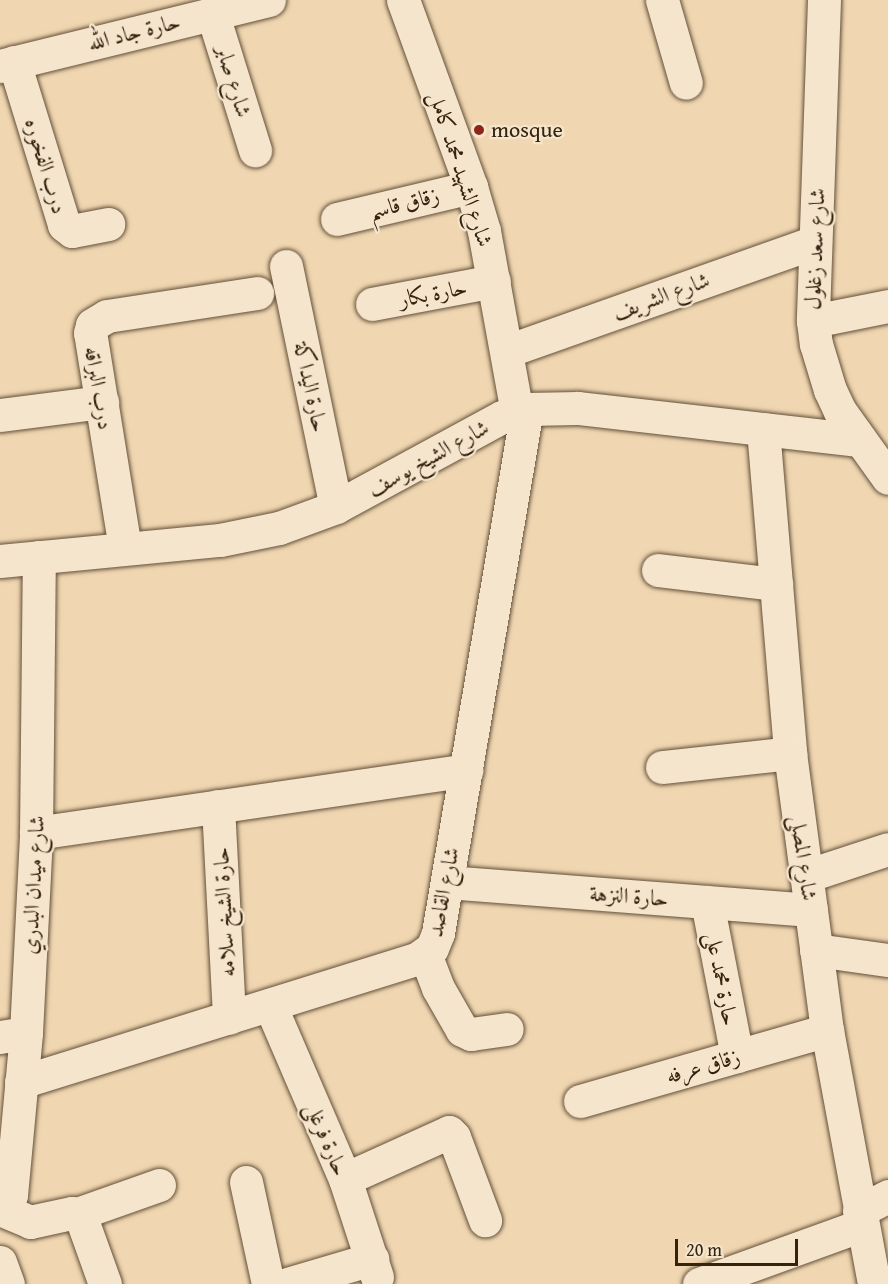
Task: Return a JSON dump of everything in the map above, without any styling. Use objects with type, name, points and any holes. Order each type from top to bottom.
[{"type":"street","name":"حارة جاد الله","points":[[7,64],[212,12],[269,0]]},
{"type":"street","name":"شارع الشهيد محمد كامل","points":[[403,0],[471,187],[522,410]]},
{"type":"street","points":[[662,0],[686,83]]},
{"type":"street","name":"شارع سعد زغلول","points":[[824,0],[813,321],[816,344],[830,390],[840,411],[888,478]]},
{"type":"street","name":"شارع صابر","points":[[212,12],[255,150]]},
{"type":"street","name":"درب الفخوره","points":[[7,64],[64,225],[72,231],[108,224]]},
{"type":"street","name":"زقاق قاسم","points":[[337,219],[471,187]]},
{"type":"street","name":"شارع الشريف","points":[[507,351],[815,242]]},
{"type":"street","name":"حارة اليداكة","points":[[286,266],[336,507]]},
{"type":"street","name":"حارة بكار","points":[[372,304],[494,281]]},
{"type":"street","name":"درب البراقه","points":[[125,548],[90,333],[98,319],[257,293]]},
{"type":"street","points":[[813,321],[888,306]]},
{"type":"street","points":[[0,415],[102,402]]},
{"type":"street","name":"شارع الشيخ يوسف","points":[[0,561],[250,535],[289,525],[336,507],[487,425],[522,410],[578,408],[860,440]]},
{"type":"street","name":"شارع القاصد","points":[[21,1082],[229,1018],[425,954],[436,941],[522,410]]},
{"type":"street","name":"شارع المصلى","points":[[763,429],[790,753],[826,1030],[861,1218],[878,1277]]},
{"type":"street","name":"شارع ميدان البدري","points":[[0,1208],[11,1195],[21,1082],[13,1035],[36,832],[39,557]]},
{"type":"street","points":[[658,570],[776,584]]},
{"type":"street","points":[[662,766],[790,753]]},
{"type":"street","points":[[36,832],[465,770]]},
{"type":"street","name":"حارة الشيخ سلامه","points":[[218,806],[229,1018]]},
{"type":"street","points":[[806,876],[888,849]]},
{"type":"street","name":"حارة النزهة","points":[[447,882],[811,910]]},
{"type":"street","name":"حارة محمد على","points":[[707,902],[737,1056]]},
{"type":"street","points":[[816,950],[888,960]]},
{"type":"street","points":[[425,954],[438,988],[462,1030],[471,1034],[507,1029]]},
{"type":"street","name":"حارة فرغلى","points":[[270,1005],[345,1179],[374,1268],[287,1284]]},
{"type":"street","name":"زقاق عرفه","points":[[580,1101],[826,1030]]},
{"type":"street","points":[[345,1179],[449,1132],[454,1137],[485,1220]]},
{"type":"street","points":[[246,1182],[268,1284]]},
{"type":"street","points":[[0,1208],[30,1222],[77,1214],[159,1185]]},
{"type":"street","points":[[699,1284],[861,1218],[888,1196]]},
{"type":"street","points":[[77,1214],[81,1217],[105,1284]]},
{"type":"street","points":[[0,1262],[8,1284]]},
{"type":"place","name":"mosque","points":[[479,130]]}]
